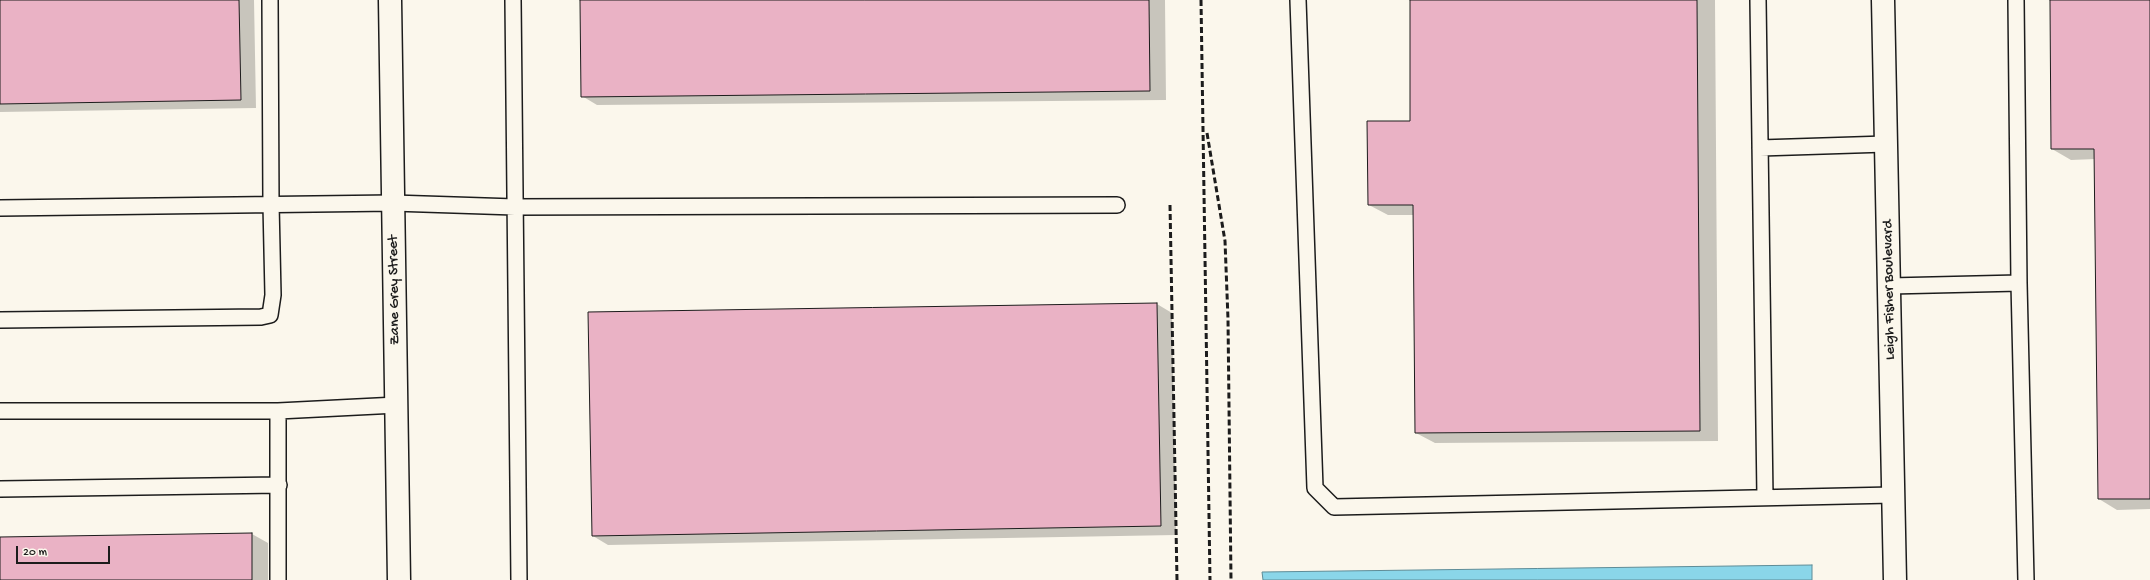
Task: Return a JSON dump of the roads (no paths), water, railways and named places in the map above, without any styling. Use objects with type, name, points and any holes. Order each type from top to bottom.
[{"type":"street","name":"Zane Grey Street","points":[[390,0],[399,580]]},
{"type":"street","name":"Leigh Fisher Boulevard","points":[[1883,0],[1895,580]]},
{"type":"lane","points":[[0,320],[261,317],[270,315],[273,295],[270,0]]},
{"type":"lane","points":[[513,0],[520,580]]},
{"type":"lane","points":[[1298,0],[1315,488],[1334,507],[1893,495]]},
{"type":"lane","points":[[1758,0],[1765,497]]},
{"type":"lane","points":[[2016,0],[2019,283],[2026,580]]},
{"type":"lane","points":[[1760,148],[1886,144]]},
{"type":"lane","points":[[0,208],[393,202],[515,207],[1116,205]]},
{"type":"lane","points":[[1890,286],[2019,283]]},
{"type":"lane","points":[[0,411],[278,411],[396,405]]},
{"type":"lane","points":[[278,411],[278,580]]},
{"type":"lane","points":[[0,489],[279,485]]},
{"type":"water","points":[[1812,565],[1812,580],[1263,580],[1262,572]]},
{"type":"railway","points":[[1201,0],[1210,580]]},
{"type":"railway","points":[[1207,133],[1225,241],[1228,319],[1231,580]]},
{"type":"railway","points":[[1170,205],[1177,580]]}]
